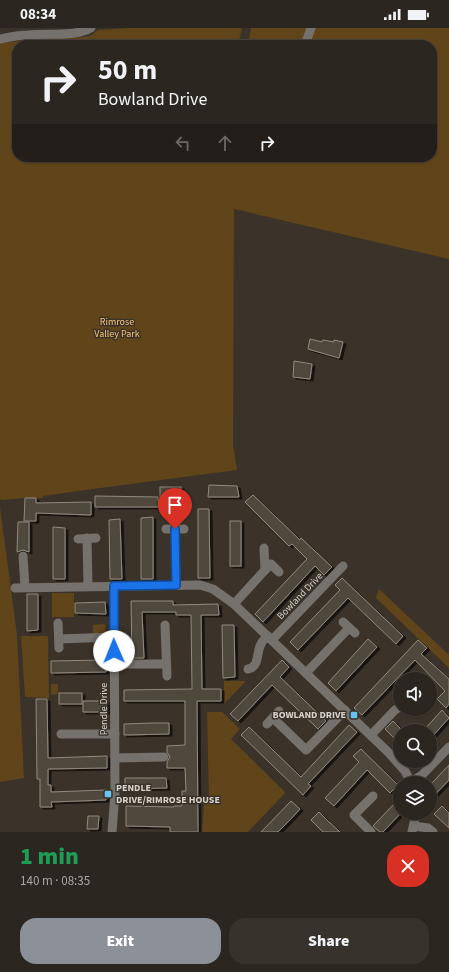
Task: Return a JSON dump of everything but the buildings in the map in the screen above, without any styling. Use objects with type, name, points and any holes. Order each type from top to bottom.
[{"type":"street","points":[[0,39],[27,31],[69,33],[86,31],[91,28]]},
{"type":"street","points":[[307,40],[311,28]]},
{"type":"street","points":[[175,529],[176,585]]},
{"type":"street","points":[[87,539],[88,586]]},
{"type":"street","points":[[264,548],[265,570]]},
{"type":"street","points":[[23,556],[25,587]]},
{"type":"street","points":[[234,604],[271,564],[279,572]]},
{"type":"street","name":"Bowland Drive","points":[[248,669],[253,668],[255,665],[261,643],[270,638],[343,566]]},
{"type":"street","points":[[15,588],[176,585],[200,585],[209,587],[219,592],[234,604],[270,638],[399,762],[408,776]]},
{"type":"street","name":"Pendle Drive","points":[[112,832],[115,799],[114,586]]},
{"type":"street","points":[[58,624],[59,643],[114,637]]},
{"type":"street","points":[[165,625],[167,676]]},
{"type":"street","points":[[306,673],[349,628]]},
{"type":"street","points":[[114,664],[166,664]]},
{"type":"street","points":[[273,718],[306,750],[345,710]]},
{"type":"street","points":[[371,735],[393,712]]},
{"type":"street","points":[[61,734],[115,734]]},
{"type":"street","points":[[420,776],[449,747]]},
{"type":"street","points":[[115,758],[164,757]]},
{"type":"street","points":[[371,832],[354,815],[373,796]]},
{"type":"street","points":[[413,829],[428,828],[433,832]]},
{"type":"green space","name":"Rimrose Valley Park","points":[[128,28],[242,28],[239,40],[29,40],[84,37],[90,36],[98,30]]},
{"type":"green space","name":"Rimrose Valley Park","points":[[251,28],[449,28],[449,259],[234,209],[233,445],[237,470],[43,496],[43,498],[2,500],[0,499],[0,43],[12,42],[12,162],[437,162],[437,40],[249,40]]},
{"type":"green space","points":[[0,507],[17,635],[24,778],[0,782]]},
{"type":"green space","points":[[379,589],[449,655],[449,668],[376,598]]},
{"type":"green space","points":[[52,593],[74,593],[74,617],[52,617]]},
{"type":"green space","points":[[105,624],[106,634],[93,634],[93,625]]},
{"type":"green space","points":[[21,636],[48,636],[49,698],[25,697]]},
{"type":"green space","points":[[93,641],[105,641],[105,651],[93,651]]},
{"type":"green space","points":[[224,681],[246,681],[224,704]]},
{"type":"green space","points":[[51,684],[58,684],[58,694],[51,695]]},
{"type":"green space","points":[[207,712],[222,712],[240,729],[231,739],[285,792],[248,832],[202,832],[204,802],[209,797]]},
{"type":"place","name":"BOWLAND DRIVE","points":[[354,715]]},
{"type":"place","name":"PENDLE DRIVE/RIMROSE HOUSE","points":[[108,794]]},
{"type":"route","points":[[114,651],[114,586],[176,585],[175,529]]}]
